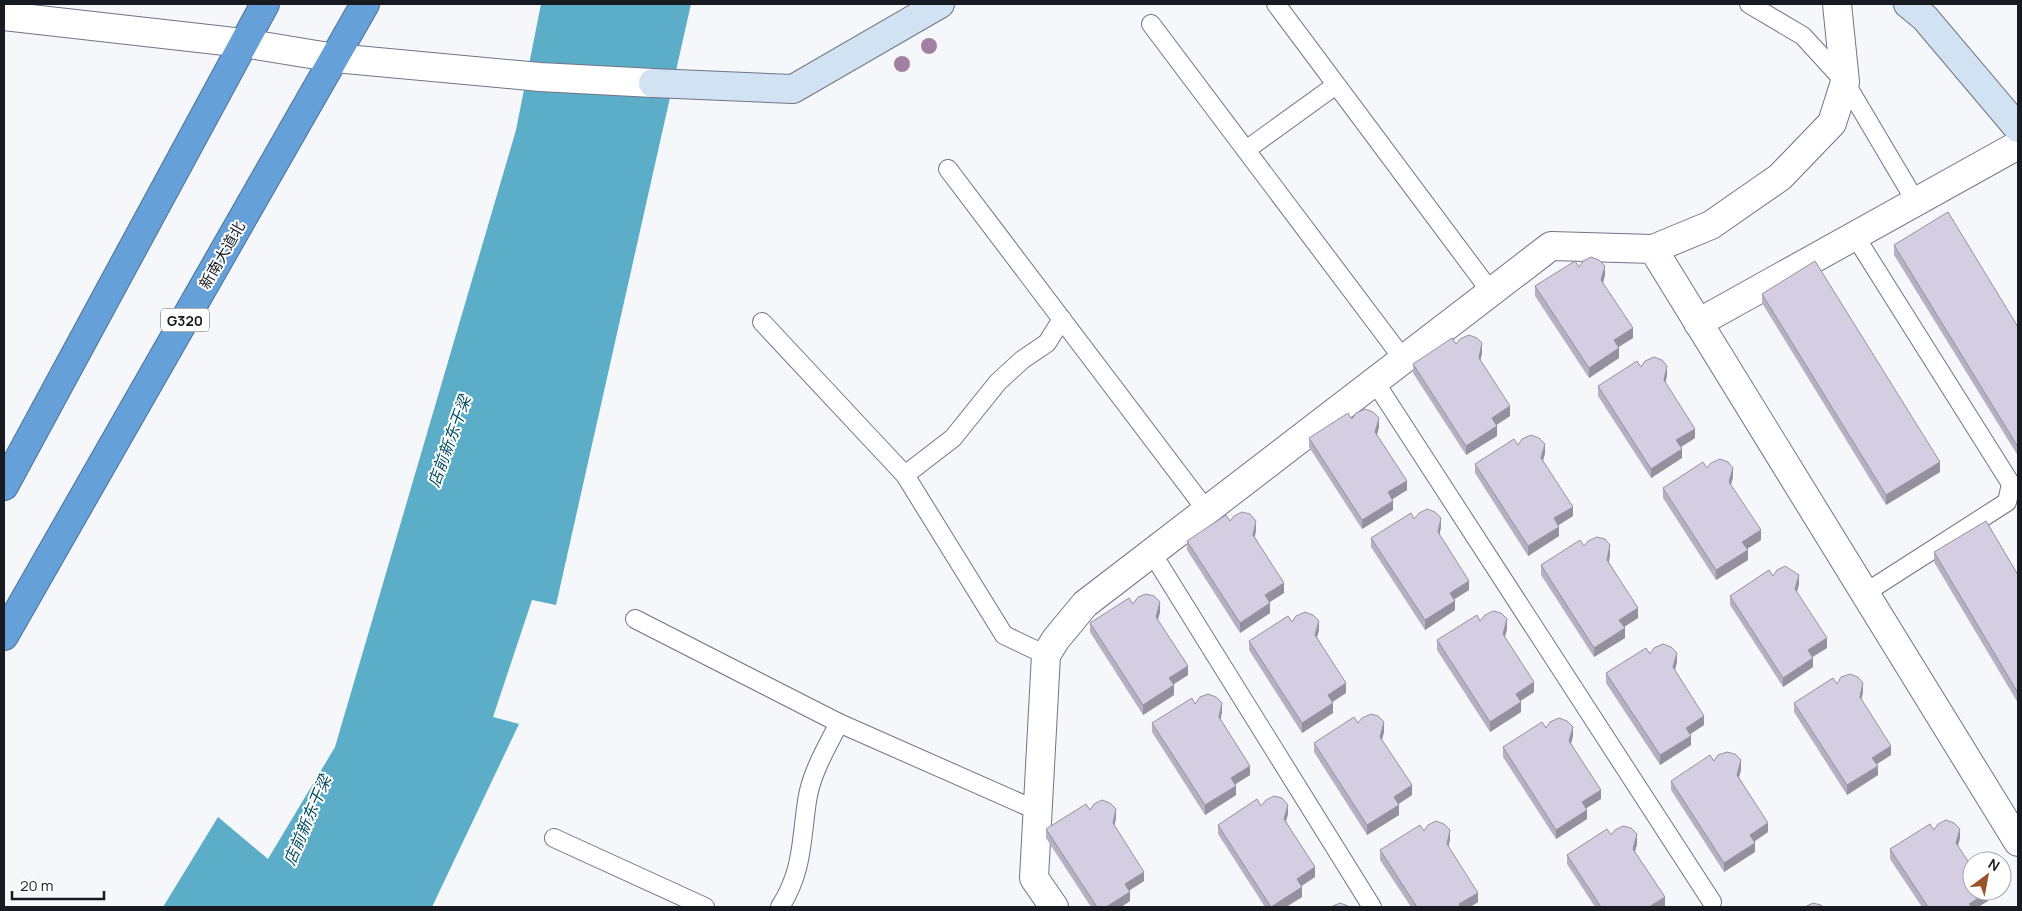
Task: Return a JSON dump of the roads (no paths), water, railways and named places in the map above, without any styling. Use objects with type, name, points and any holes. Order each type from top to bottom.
[{"type":"highway","points":[[4,486],[242,43],[265,4]]},
{"type":"highway","name":"新南大道北","points":[[4,636],[365,4]]},
{"type":"street","points":[[4,16],[242,43],[335,58],[540,77],[793,89],[940,4]]},
{"type":"street","points":[[1054,907],[1034,878],[1046,655],[1056,639],[1085,604],[1551,246],[1653,249],[1711,225],[1780,177],[1832,123],[1845,82],[1837,4]]},
{"type":"street","points":[[1908,4],[1925,18],[2018,128]]},
{"type":"street","points":[[1698,323],[2018,145]]},
{"type":"street","points":[[1653,249],[2018,842]]},
{"type":"lane","points":[[1276,4],[1491,292]]},
{"type":"lane","points":[[1749,4],[1803,36],[1845,82],[1916,202]]},
{"type":"lane","points":[[1151,24],[1404,360]]},
{"type":"lane","points":[[1246,150],[1336,85]]},
{"type":"lane","points":[[948,169],[1207,511]]},
{"type":"lane","points":[[1855,236],[2011,484],[2012,506],[1865,594]]},
{"type":"lane","points":[[905,475],[953,438],[998,382],[1022,360],[1047,343],[1062,319]]},
{"type":"lane","points":[[762,322],[905,475],[1004,635],[1046,655]]},
{"type":"lane","points":[[1374,382],[1712,902]]},
{"type":"lane","points":[[1152,553],[1372,907]]},
{"type":"lane","points":[[635,619],[839,723],[1038,810]]},
{"type":"lane","points":[[780,907],[790,891],[801,861],[807,800],[814,774],[839,723]]},
{"type":"lane","points":[[554,838],[705,907]]},
{"type":"water","name":"店前新东干梁","points":[[541,4],[691,4],[556,605],[532,600],[493,717],[519,724],[432,907],[163,907],[218,817],[268,859],[335,747],[516,130]]}]
